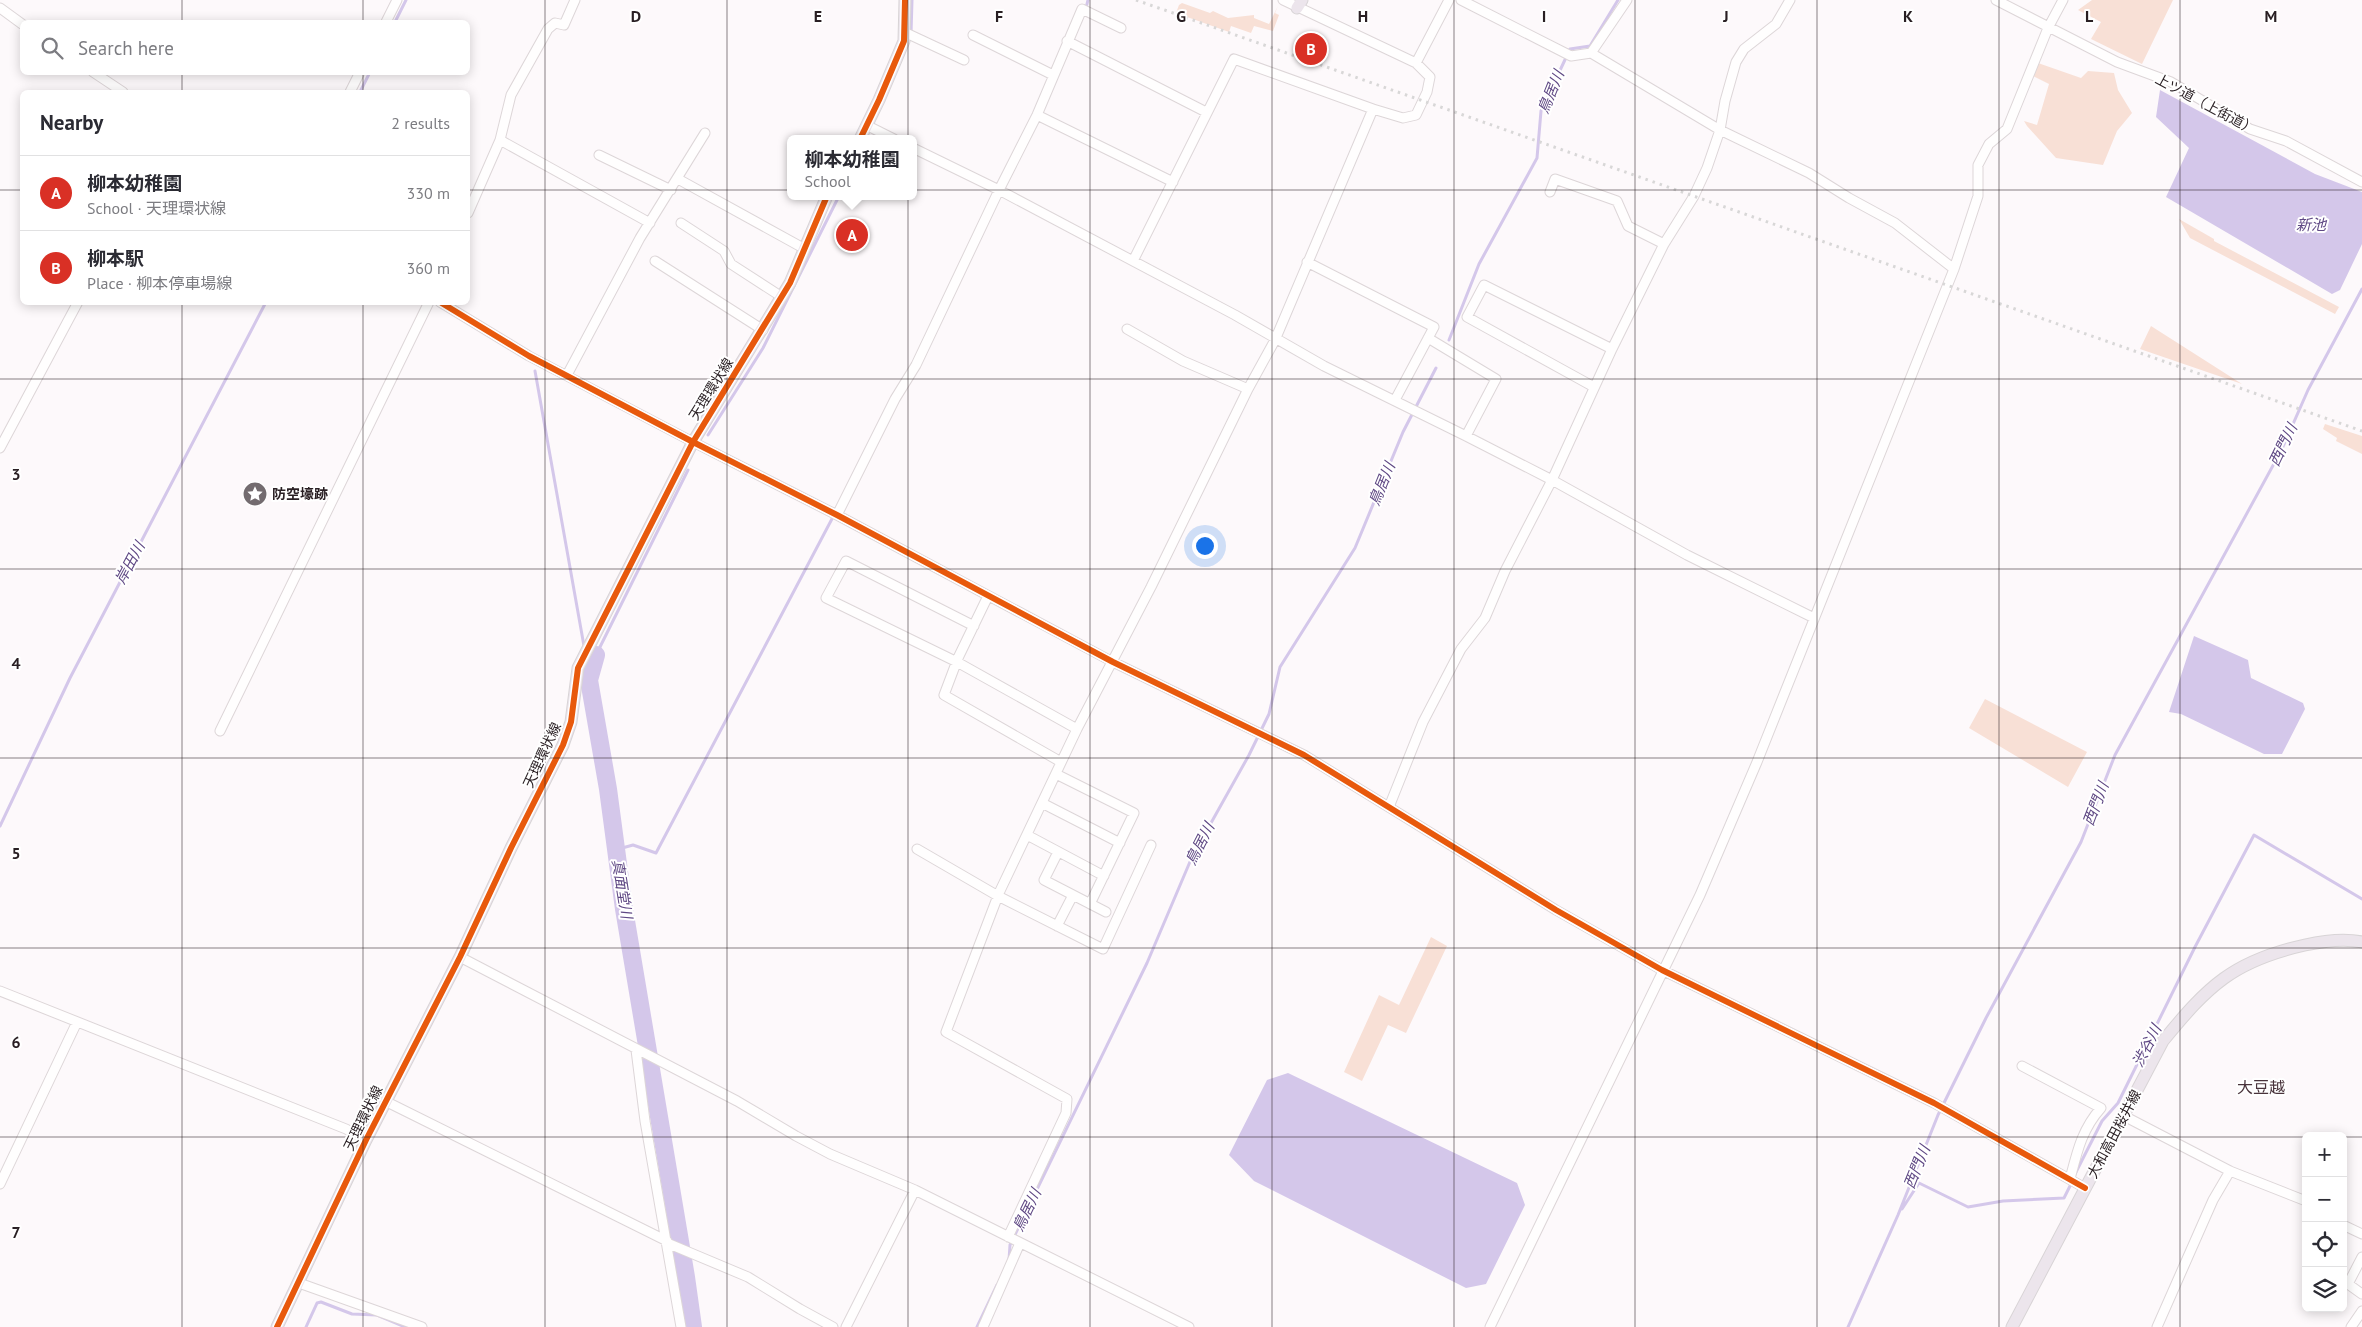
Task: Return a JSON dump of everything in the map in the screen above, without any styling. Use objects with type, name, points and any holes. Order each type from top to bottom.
[{"type":"main road","points":[[862,135],[904,41],[905,0]]},
{"type":"main road","name":"天理環状線","points":[[277,1327],[385,1101],[460,957],[511,848],[563,744],[571,722],[578,668],[693,442],[782,297],[825,200]]},
{"type":"main road","name":"大和高田桜井線","points":[[2012,1327],[2077,1183],[2124,1116],[2163,1041],[2196,1001],[2222,978],[2259,958],[2323,941],[2362,942]]},
{"type":"street","points":[[387,20],[397,0]]},
{"type":"street","points":[[470,208],[500,140],[511,95],[548,29],[555,23],[564,24],[574,0]]},
{"type":"street","points":[[1133,261],[1234,59],[1373,109],[1403,118],[1416,115],[1427,92],[1430,77],[1416,63],[1299,4],[1283,0]]},
{"type":"street","points":[[1416,63],[1449,0]]},
{"type":"street","points":[[1461,0],[1568,55],[1591,53],[1720,130],[1809,173],[1849,198],[1895,223],[1954,269]]},
{"type":"street","points":[[1591,53],[1627,0]]},
{"type":"street","points":[[1389,807],[1423,722],[1461,649],[1485,618],[1504,571],[1552,480],[1612,349],[1664,244],[1694,196],[1707,168],[1720,130],[1725,101],[1736,62],[1744,49],[1776,24],[1790,0]]},
{"type":"street","name":"上ツ道（上街道）","points":[[1996,0],[2118,62],[2170,82],[2250,129],[2286,141],[2362,182]]},
{"type":"street","points":[[1490,1327],[1700,895],[1750,780],[1954,269],[1978,196],[1978,166],[1989,144],[2007,129],[2048,28],[2063,0]]},
{"type":"street","points":[[0,8],[20,23]]},
{"type":"street","points":[[837,516],[895,399],[916,365],[999,190],[1038,115],[1067,41],[1082,9],[1121,28]]},
{"type":"street","points":[[904,32],[964,60]]},
{"type":"street","points":[[973,35],[1053,75]]},
{"type":"street","points":[[1067,41],[1206,112]]},
{"type":"street","points":[[98,75],[120,90]]},
{"type":"street","points":[[351,90],[358,75]]},
{"type":"street","points":[[1008,1237],[1066,1113],[1067,1098],[946,1032],[998,896],[1077,729],[1113,662],[1248,389],[1275,340],[1373,109]]},
{"type":"street","points":[[1038,115],[1173,182]]},
{"type":"street","points":[[868,126],[886,135]]},
{"type":"street","points":[[567,375],[650,223],[705,133]]},
{"type":"street","points":[[500,140],[650,223]]},
{"type":"street","points":[[917,150],[999,190],[1235,315],[1275,340],[1324,366],[1416,410],[1552,480],[1687,555],[1814,618]]},
{"type":"street","points":[[599,155],[671,190]]},
{"type":"street","points":[[678,179],[805,248]]},
{"type":"street","points":[[1550,192],[1555,179],[1617,202],[1628,226],[1664,244]]},
{"type":"street","points":[[681,223],[724,251],[731,264],[782,297]]},
{"type":"street","points":[[654,261],[763,330]]},
{"type":"street","points":[[1307,262],[1434,327],[1395,400]]},
{"type":"street","points":[[1594,387],[1467,317],[1484,285],[1612,349]]},
{"type":"street","points":[[0,448],[76,305]]},
{"type":"street","points":[[220,731],[428,305]]},
{"type":"street","points":[[445,305],[529,356],[693,442],[1113,662],[1304,755],[1556,910],[1662,970],[1940,1108],[2077,1183],[2083,1134],[2089,1121],[2101,1108],[2022,1066]]},
{"type":"street","points":[[1127,329],[1183,361],[1248,389]]},
{"type":"street","points":[[1428,338],[1496,379],[1466,436]]},
{"type":"street","points":[[974,626],[846,561],[826,598],[957,662],[1077,729]]},
{"type":"street","points":[[988,596],[957,662],[944,695],[1061,762]]},
{"type":"street","points":[[1056,774],[1134,813],[1090,904]]},
{"type":"street","points":[[1042,803],[1120,843]]},
{"type":"street","points":[[1027,835],[1104,876]]},
{"type":"street","points":[[917,849],[998,896],[1103,949],[1151,845]]},
{"type":"street","points":[[1058,852],[1044,880],[1106,912]]},
{"type":"street","points":[[1057,926],[1073,895]]},
{"type":"street","points":[[460,957],[737,1101],[830,1154],[915,1190],[1189,1327]]},
{"type":"street","points":[[0,991],[346,1129],[366,1140]]},
{"type":"street","points":[[0,1184],[77,1022]]},
{"type":"street","points":[[638,1051],[645,1121],[669,1243],[681,1327]]},
{"type":"street","points":[[385,1101],[669,1243],[748,1277],[833,1327]]},
{"type":"street","points":[[2124,1116],[2230,1171],[2302,1199]]},
{"type":"street","points":[[2157,1327],[2213,1200],[2230,1171]]},
{"type":"street","points":[[846,1327],[915,1190]]},
{"type":"street","points":[[2347,1227],[2362,1234]]},
{"type":"street","points":[[983,1327],[1020,1243]]},
{"type":"street","points":[[2362,1257],[2348,1284],[2362,1294]]},
{"type":"street","points":[[299,1283],[422,1327]]},
{"type":"street","points":[[2351,1327],[2362,1311]]},
{"type":"shaded area","points":[[2092,0],[2173,0],[2142,64],[2091,39],[2101,22],[2078,10]]},
{"type":"shaded area","points":[[1182,3],[1210,13],[1213,11],[1228,18],[1254,15],[1254,18],[1269,24],[1278,6],[1275,13],[1279,15],[1273,31],[1254,26],[1251,33],[1231,26],[1229,32],[1176,13],[1179,5]]},
{"type":"shaded area","points":[[2038,63],[2081,78],[2088,71],[2114,73],[2118,90],[2132,113],[2117,131],[2103,165],[2056,158],[2027,126],[2024,121],[2037,125],[2049,84],[2033,76]]},
{"type":"shaded area","points":[[2179,219],[2214,239],[2214,241],[2339,307],[2335,314],[2190,238]]},
{"type":"shaded area","points":[[2151,326],[2242,384],[2140,349]]},
{"type":"shaded area","points":[[2325,424],[2362,436],[2362,454],[2336,441],[2337,438],[2323,429]]},
{"type":"shaded area","points":[[1985,699],[2087,752],[2068,787],[1969,728]]},
{"type":"shaded area","points":[[1431,937],[1447,946],[1406,1033],[1388,1025],[1362,1081],[1344,1072],[1379,995],[1399,1005]]},
{"type":"water","name":"新池","points":[[2160,90],[2315,174],[2362,192],[2362,244],[2340,290],[2332,294],[2166,197],[2189,148],[2156,117]]},
{"type":"water","points":[[2194,636],[2248,660],[2251,678],[2303,703],[2305,709],[2282,754],[2264,754],[2181,714],[2169,712]]},
{"type":"water","points":[[1288,1073],[1517,1183],[1525,1205],[1486,1284],[1466,1288],[1254,1181],[1229,1155],[1267,1080]]},
{"type":"waterway","name":"岸田川","points":[[396,20],[406,0]]},
{"type":"waterway","name":"真面堂川","points":[[911,34],[912,0]]},
{"type":"waterway","points":[[1086,8],[1088,0]]},
{"type":"waterway","name":"鳥居川","points":[[1449,340],[1479,264],[1537,158],[1541,111],[1570,49],[1590,46],[1618,0]]},
{"type":"waterway","name":"岸田川","points":[[361,90],[368,75]]},
{"type":"waterway","name":"真面堂川","points":[[708,435],[763,348],[837,200]]},
{"type":"waterway","name":"西門川","points":[[1848,1327],[1898,1215],[1938,1115],[1986,1018],[2081,842],[2115,755],[2282,449],[2308,390],[2362,289]]},
{"type":"waterway","name":"岸田川","points":[[0,826],[70,678],[264,305]]},
{"type":"waterway","name":"鳥居川","points":[[1009,1260],[1010,1245],[1147,963],[1192,857],[1249,755],[1269,714],[1280,667],[1355,548],[1403,432],[1436,368]]},
{"type":"waterway","points":[[535,371],[584,646]]},
{"type":"waterway","name":"真面堂川","points":[[596,655],[688,470]]},
{"type":"waterway","points":[[615,850],[633,845],[656,853],[834,515]]},
{"type":"waterway","name":"真面堂川","points":[[596,655],[589,680],[608,789],[624,909],[693,1327]]},
{"type":"waterway","name":"渋谷川","points":[[2074,1176],[2102,1121],[2118,1103],[2195,947],[2254,835],[2362,899]]},
{"type":"waterway","name":"渋谷川","points":[[1902,1209],[1919,1183],[1968,1207],[2003,1201],[2064,1198],[2072,1182]]},
{"type":"waterway","name":"鳥居川","points":[[977,1327],[997,1285]]},
{"type":"waterway","name":"真面堂川","points":[[306,1327],[317,1303],[321,1302],[352,1314],[377,1315],[405,1327]]},
{"type":"railway","points":[[1136,0],[2362,431]]},
{"type":"cycle path","points":[[862,135],[904,41],[905,0]]},
{"type":"cycle path","points":[[277,1327],[366,1140],[460,957],[511,848],[563,745],[571,722],[578,668],[693,442],[790,283],[825,200]]},
{"type":"cycle path","points":[[445,305],[529,356],[693,442],[837,515],[1113,662],[1304,755],[1556,910],[1662,970],[1934,1103],[2085,1188]]},
{"type":"place","name":"柳本駅","points":[[1311,49]]},
{"type":"place","name":"柳本幼稚園","points":[[852,235]]},
{"type":"place","name":"防空壕跡","points":[[255,494]]},
{"type":"district","name":"大豆越","points":[[2261,1087]]}]
